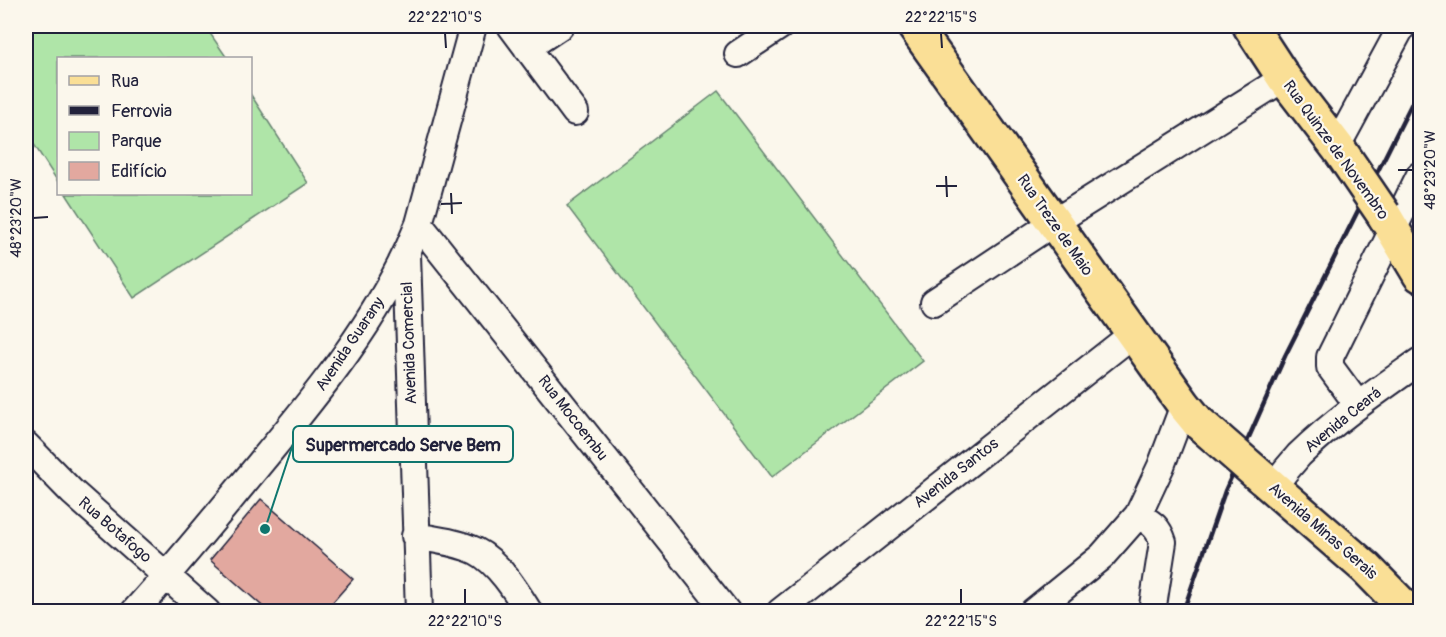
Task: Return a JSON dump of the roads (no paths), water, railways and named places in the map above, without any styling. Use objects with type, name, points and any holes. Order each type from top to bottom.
[{"type":"main road","name":"Rua Treze de Maio","points":[[914,26],[1191,413]]},
{"type":"main road","name":"Rua Quinze de Novembro","points":[[1250,26],[1284,78],[1339,149],[1420,272]]},
{"type":"main road","name":"Avenida Minas Gerais","points":[[1191,413],[1366,568],[1409,612]]},
{"type":"street","name":"Avenida Guarany","points":[[134,612],[326,381],[372,314],[407,255],[419,224],[473,26]]},
{"type":"street","points":[[511,26],[575,112]]},
{"type":"street","points":[[527,48],[560,26]]},
{"type":"street","points":[[738,54],[780,26]]},
{"type":"street","points":[[1339,149],[1402,26]]},
{"type":"street","points":[[934,302],[1053,223],[1284,78]]},
{"type":"street","points":[[1358,405],[1330,368],[1330,357],[1389,223],[1420,175]]},
{"type":"street","name":"Rua Mocoembu","points":[[419,224],[727,612]]},
{"type":"street","name":"Avenida Comercial","points":[[407,255],[419,612]]},
{"type":"street","name":"Avenida Santos","points":[[780,612],[1133,334]]},
{"type":"street","name":"Avenida Ceará","points":[[1267,482],[1358,405],[1420,361]]},
{"type":"street","points":[[1033,612],[1102,556],[1138,515],[1161,466],[1191,413]]},
{"type":"street","name":"Rua Botafogo","points":[[26,445],[72,492],[207,612]]},
{"type":"street","points":[[1138,515],[1160,532],[1163,542],[1152,612]]},
{"type":"street","points":[[416,536],[455,543],[478,552],[494,564],[529,612]]},
{"type":"railway","points":[[1183,612],[1225,491],[1285,356],[1420,87]]},
{"type":"place","name":"Supermercado Serve Bem","points":[[265,529]]}]
